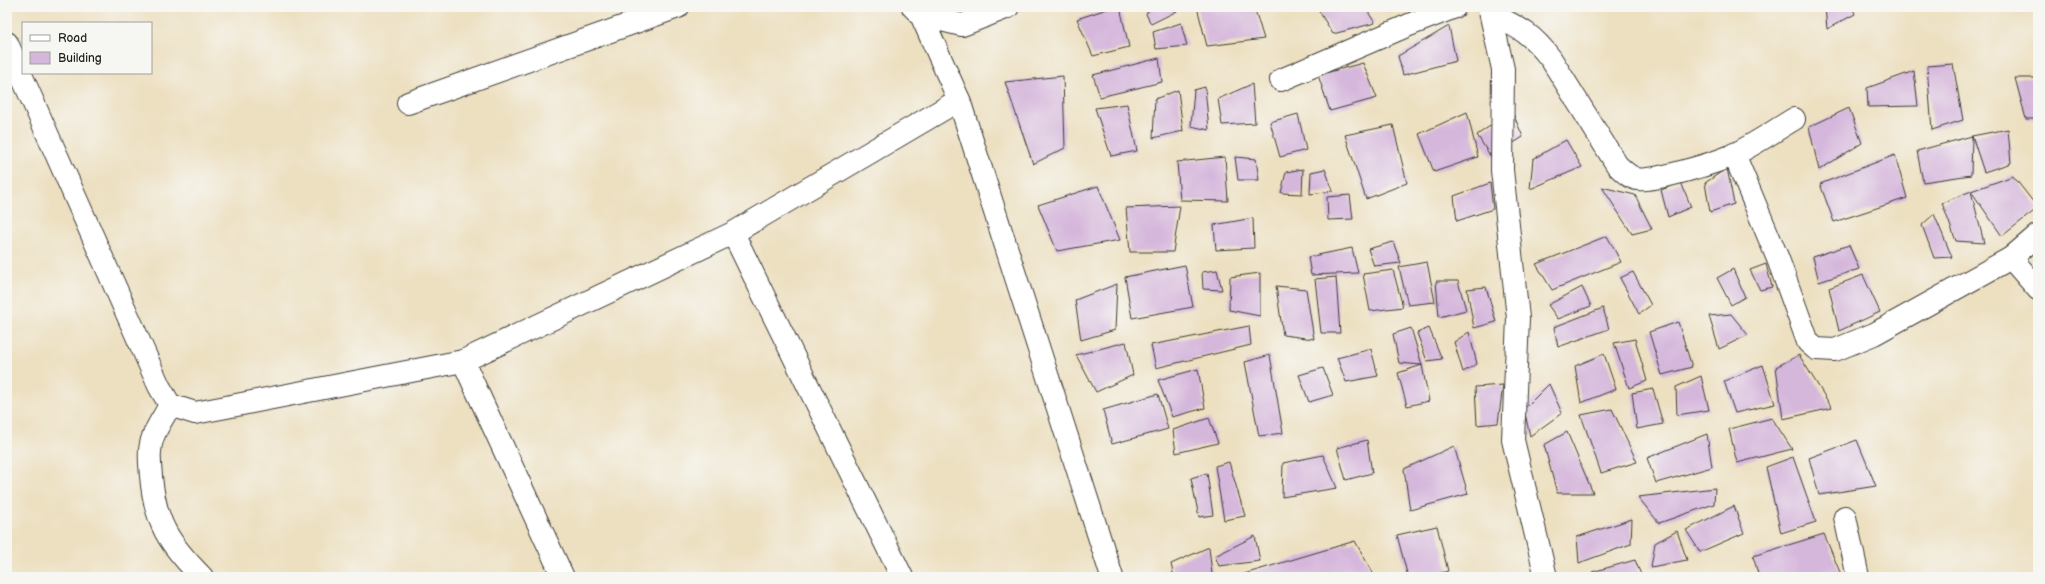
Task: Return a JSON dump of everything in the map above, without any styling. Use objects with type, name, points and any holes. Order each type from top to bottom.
[{"type":"street","points":[[408,103],[678,7]]},
{"type":"street","points":[[917,11],[962,25],[1008,7]]},
{"type":"street","points":[[1281,80],[1455,7]]},
{"type":"street","points":[[917,11],[959,100],[1112,577]]},
{"type":"street","points":[[1491,11],[1526,31],[1540,44],[1551,59],[1617,165],[1626,174],[1637,179],[1652,179],[1673,174],[1734,154],[1794,120]]},
{"type":"street","points":[[1491,11],[1503,69],[1502,170],[1518,318],[1512,440],[1546,577]]},
{"type":"street","points":[[7,43],[160,386],[170,405],[186,411],[205,413],[463,361],[733,234],[959,100]]},
{"type":"street","points":[[1734,154],[1778,259],[1808,342],[1816,350],[1835,350],[1868,337],[2010,258],[2038,235]]},
{"type":"street","points":[[733,234],[902,577]]},
{"type":"street","points":[[2010,258],[2038,289]]},
{"type":"street","points":[[463,361],[562,577]]},
{"type":"street","points":[[170,405],[153,436],[150,449],[149,461],[153,501],[162,526],[174,547],[202,577]]},
{"type":"street","points":[[1846,517],[1858,577]]},
{"type":"building","points":[[1113,7],[1120,7],[1129,47],[1093,56],[1077,19]]},
{"type":"building","points":[[1151,7],[1180,7],[1181,9],[1151,24],[1146,14]]},
{"type":"building","points":[[1197,7],[1254,7],[1264,39],[1207,46]]},
{"type":"building","points":[[1324,7],[1365,7],[1375,23],[1333,34],[1319,11]]},
{"type":"building","points":[[1390,7],[1408,7],[1392,12]]},
{"type":"building","points":[[1825,7],[1852,7],[1855,14],[1827,29]]},
{"type":"building","points":[[1181,23],[1187,46],[1156,49],[1153,32]]},
{"type":"building","points":[[1449,26],[1456,61],[1403,75],[1398,56]]},
{"type":"building","points":[[1159,58],[1162,82],[1100,97],[1093,75]]},
{"type":"building","points":[[1363,63],[1377,98],[1330,111],[1318,75]]},
{"type":"building","points":[[1953,64],[1963,120],[1932,130],[1927,66]]},
{"type":"building","points":[[1914,71],[1918,106],[1868,107],[1867,88]]},
{"type":"building","points":[[1063,76],[1065,148],[1033,164],[1005,82]]},
{"type":"building","points":[[2015,78],[2036,78],[2038,83],[2038,119],[2026,119]]},
{"type":"building","points":[[1252,84],[1255,123],[1222,125],[1218,99]]},
{"type":"building","points":[[1205,87],[1209,130],[1191,126],[1194,90]]},
{"type":"building","points":[[1178,90],[1183,131],[1153,138],[1155,99]]},
{"type":"building","points":[[1127,104],[1137,151],[1111,156],[1095,108]]},
{"type":"building","points":[[1849,108],[1862,143],[1819,170],[1809,127]]},
{"type":"building","points":[[1512,111],[1523,137],[1491,157],[1477,135]]},
{"type":"building","points":[[1467,112],[1478,157],[1434,172],[1419,134]]},
{"type":"building","points":[[1298,114],[1306,150],[1280,157],[1270,122]]},
{"type":"building","points":[[1393,125],[1407,183],[1366,199],[1345,135]]},
{"type":"building","points":[[2008,129],[2011,163],[1984,172],[1972,136]]},
{"type":"building","points":[[1972,136],[1971,175],[1923,182],[1917,151]]},
{"type":"building","points":[[1566,140],[1582,167],[1530,189],[1533,159]]},
{"type":"building","points":[[1895,155],[1907,198],[1834,222],[1820,184]]},
{"type":"building","points":[[1225,157],[1228,201],[1180,200],[1177,162]]},
{"type":"building","points":[[1235,157],[1256,159],[1259,180],[1238,180]]},
{"type":"building","points":[[1727,168],[1734,204],[1710,212],[1705,183]]},
{"type":"building","points":[[1303,169],[1302,194],[1281,193],[1286,172]]},
{"type":"building","points":[[1325,169],[1333,191],[1310,194],[1311,172]]},
{"type":"building","points":[[2013,176],[2038,208],[2002,236],[1971,191]]},
{"type":"building","points":[[1681,182],[1691,207],[1668,217],[1661,190]]},
{"type":"building","points":[[1490,183],[1493,209],[1457,221],[1454,196]]},
{"type":"building","points":[[1098,186],[1120,240],[1057,251],[1038,205]]},
{"type":"building","points":[[1602,187],[1635,195],[1652,229],[1632,234]]},
{"type":"building","points":[[1971,191],[1984,243],[1956,241],[1942,203]]},
{"type":"building","points":[[1350,195],[1353,219],[1328,220],[1327,197]]},
{"type":"building","points":[[1180,206],[1173,252],[1130,252],[1126,208]]},
{"type":"building","points":[[1934,214],[1952,257],[1934,258],[1922,225]]},
{"type":"building","points":[[1253,218],[1254,248],[1216,250],[1214,225]]},
{"type":"building","points":[[1607,236],[1621,262],[1552,290],[1536,264]]},
{"type":"building","points":[[1393,242],[1401,263],[1374,266],[1368,249]]},
{"type":"building","points":[[1849,245],[1859,269],[1819,282],[1813,257]]},
{"type":"building","points":[[1352,248],[1358,273],[1311,275],[1308,257]]},
{"type":"building","points":[[1427,262],[1435,302],[1408,305],[1399,267]]},
{"type":"building","points":[[1766,264],[1772,287],[1760,290],[1750,270]]},
{"type":"building","points":[[1185,265],[1193,307],[1132,318],[1125,277]]},
{"type":"building","points":[[1733,269],[1745,297],[1731,305],[1717,278]]},
{"type":"building","points":[[1217,270],[1222,290],[1203,289],[1202,272]]},
{"type":"building","points":[[1393,270],[1403,307],[1370,311],[1363,274]]},
{"type":"building","points":[[1633,272],[1651,305],[1639,314],[1620,278]]},
{"type":"building","points":[[1260,273],[1260,316],[1229,310],[1230,277]]},
{"type":"building","points":[[1863,275],[1880,312],[1839,331],[1829,288]]},
{"type":"building","points":[[1336,277],[1340,333],[1321,333],[1315,279]]},
{"type":"building","points":[[1436,281],[1458,281],[1466,310],[1439,317]]},
{"type":"building","points":[[1117,284],[1115,330],[1081,340],[1075,300]]},
{"type":"building","points":[[1276,286],[1306,289],[1314,339],[1283,335]]},
{"type":"building","points":[[1486,287],[1496,322],[1474,328],[1467,289]]},
{"type":"building","points":[[1582,287],[1591,306],[1558,319],[1548,305]]},
{"type":"building","points":[[1603,308],[1609,329],[1558,347],[1554,327]]},
{"type":"building","points":[[1731,314],[1748,335],[1719,349],[1709,316]]},
{"type":"building","points":[[1678,322],[1692,367],[1662,375],[1649,332]]},
{"type":"building","points":[[1249,326],[1251,345],[1156,368],[1151,345]]},
{"type":"building","points":[[1411,328],[1422,365],[1399,363],[1393,334]]},
{"type":"building","points":[[1429,328],[1442,359],[1427,361],[1417,333]]},
{"type":"building","points":[[1469,332],[1477,364],[1463,372],[1454,342]]},
{"type":"building","points":[[1635,339],[1647,381],[1629,388],[1614,343]]},
{"type":"building","points":[[1126,342],[1133,375],[1096,392],[1076,355]]},
{"type":"building","points":[[1371,349],[1378,376],[1346,382],[1337,358]]},
{"type":"building","points":[[1604,354],[1616,389],[1581,403],[1575,366]]},
{"type":"building","points":[[1270,355],[1283,433],[1259,436],[1245,362]]},
{"type":"building","points":[[1799,355],[1832,408],[1783,419],[1776,367]]},
{"type":"building","points":[[1422,365],[1429,401],[1407,406],[1398,373]]},
{"type":"building","points":[[1763,365],[1775,404],[1735,413],[1724,381]]},
{"type":"building","points":[[1323,368],[1333,395],[1309,402],[1299,375]]},
{"type":"building","points":[[1198,369],[1205,408],[1172,417],[1158,380]]},
{"type":"building","points":[[1701,376],[1709,410],[1677,415],[1676,387]]},
{"type":"building","points":[[1549,384],[1562,413],[1530,436],[1524,409]]},
{"type":"building","points":[[1503,385],[1498,423],[1477,425],[1475,387]]},
{"type":"building","points":[[1653,389],[1663,424],[1637,429],[1632,393]]},
{"type":"building","points":[[1158,394],[1168,429],[1112,444],[1103,410]]},
{"type":"building","points":[[1612,409],[1637,462],[1601,473],[1581,415]]},
{"type":"building","points":[[1209,418],[1218,443],[1176,453],[1173,430]]},
{"type":"building","points":[[1772,418],[1792,449],[1737,463],[1729,429]]},
{"type":"building","points":[[1567,432],[1593,493],[1557,493],[1544,445]]},
{"type":"building","points":[[1707,434],[1712,467],[1656,483],[1647,458]]},
{"type":"building","points":[[1367,440],[1372,473],[1346,480],[1337,448]]},
{"type":"building","points":[[1857,440],[1876,486],[1819,495],[1809,458]]},
{"type":"building","points":[[1454,446],[1468,494],[1410,510],[1404,469]]},
{"type":"building","points":[[1323,455],[1337,488],[1282,497],[1283,463]]},
{"type":"building","points":[[1793,457],[1816,522],[1781,533],[1766,467]]},
{"type":"building","points":[[1229,462],[1245,516],[1224,520],[1215,466]]},
{"type":"building","points":[[1207,473],[1213,515],[1199,517],[1191,478]]},
{"type":"building","points":[[1715,488],[1714,504],[1659,523],[1638,497]]},
{"type":"building","points":[[1734,506],[1744,533],[1700,552],[1686,530]]},
{"type":"building","points":[[1632,519],[1631,544],[1579,563],[1577,537]]},
{"type":"building","points":[[1437,526],[1448,571],[1426,577],[1408,577],[1397,535]]},
{"type":"building","points":[[1677,531],[1687,560],[1651,567],[1655,543]]},
{"type":"building","points":[[1824,534],[1842,577],[1759,577],[1753,556]]},
{"type":"building","points":[[1255,536],[1260,561],[1219,566],[1215,556]]},
{"type":"building","points":[[1355,541],[1375,577],[1234,577]]},
{"type":"building","points":[[1209,547],[1212,574],[1200,577],[1174,577],[1171,564]]},
{"type":"building","points":[[1635,560],[1642,577],[1593,577],[1592,572]]},
{"type":"building","points":[[1524,573],[1525,577],[1514,577]]},
{"type":"building","points":[[1725,574],[1726,577],[1716,577]]}]
